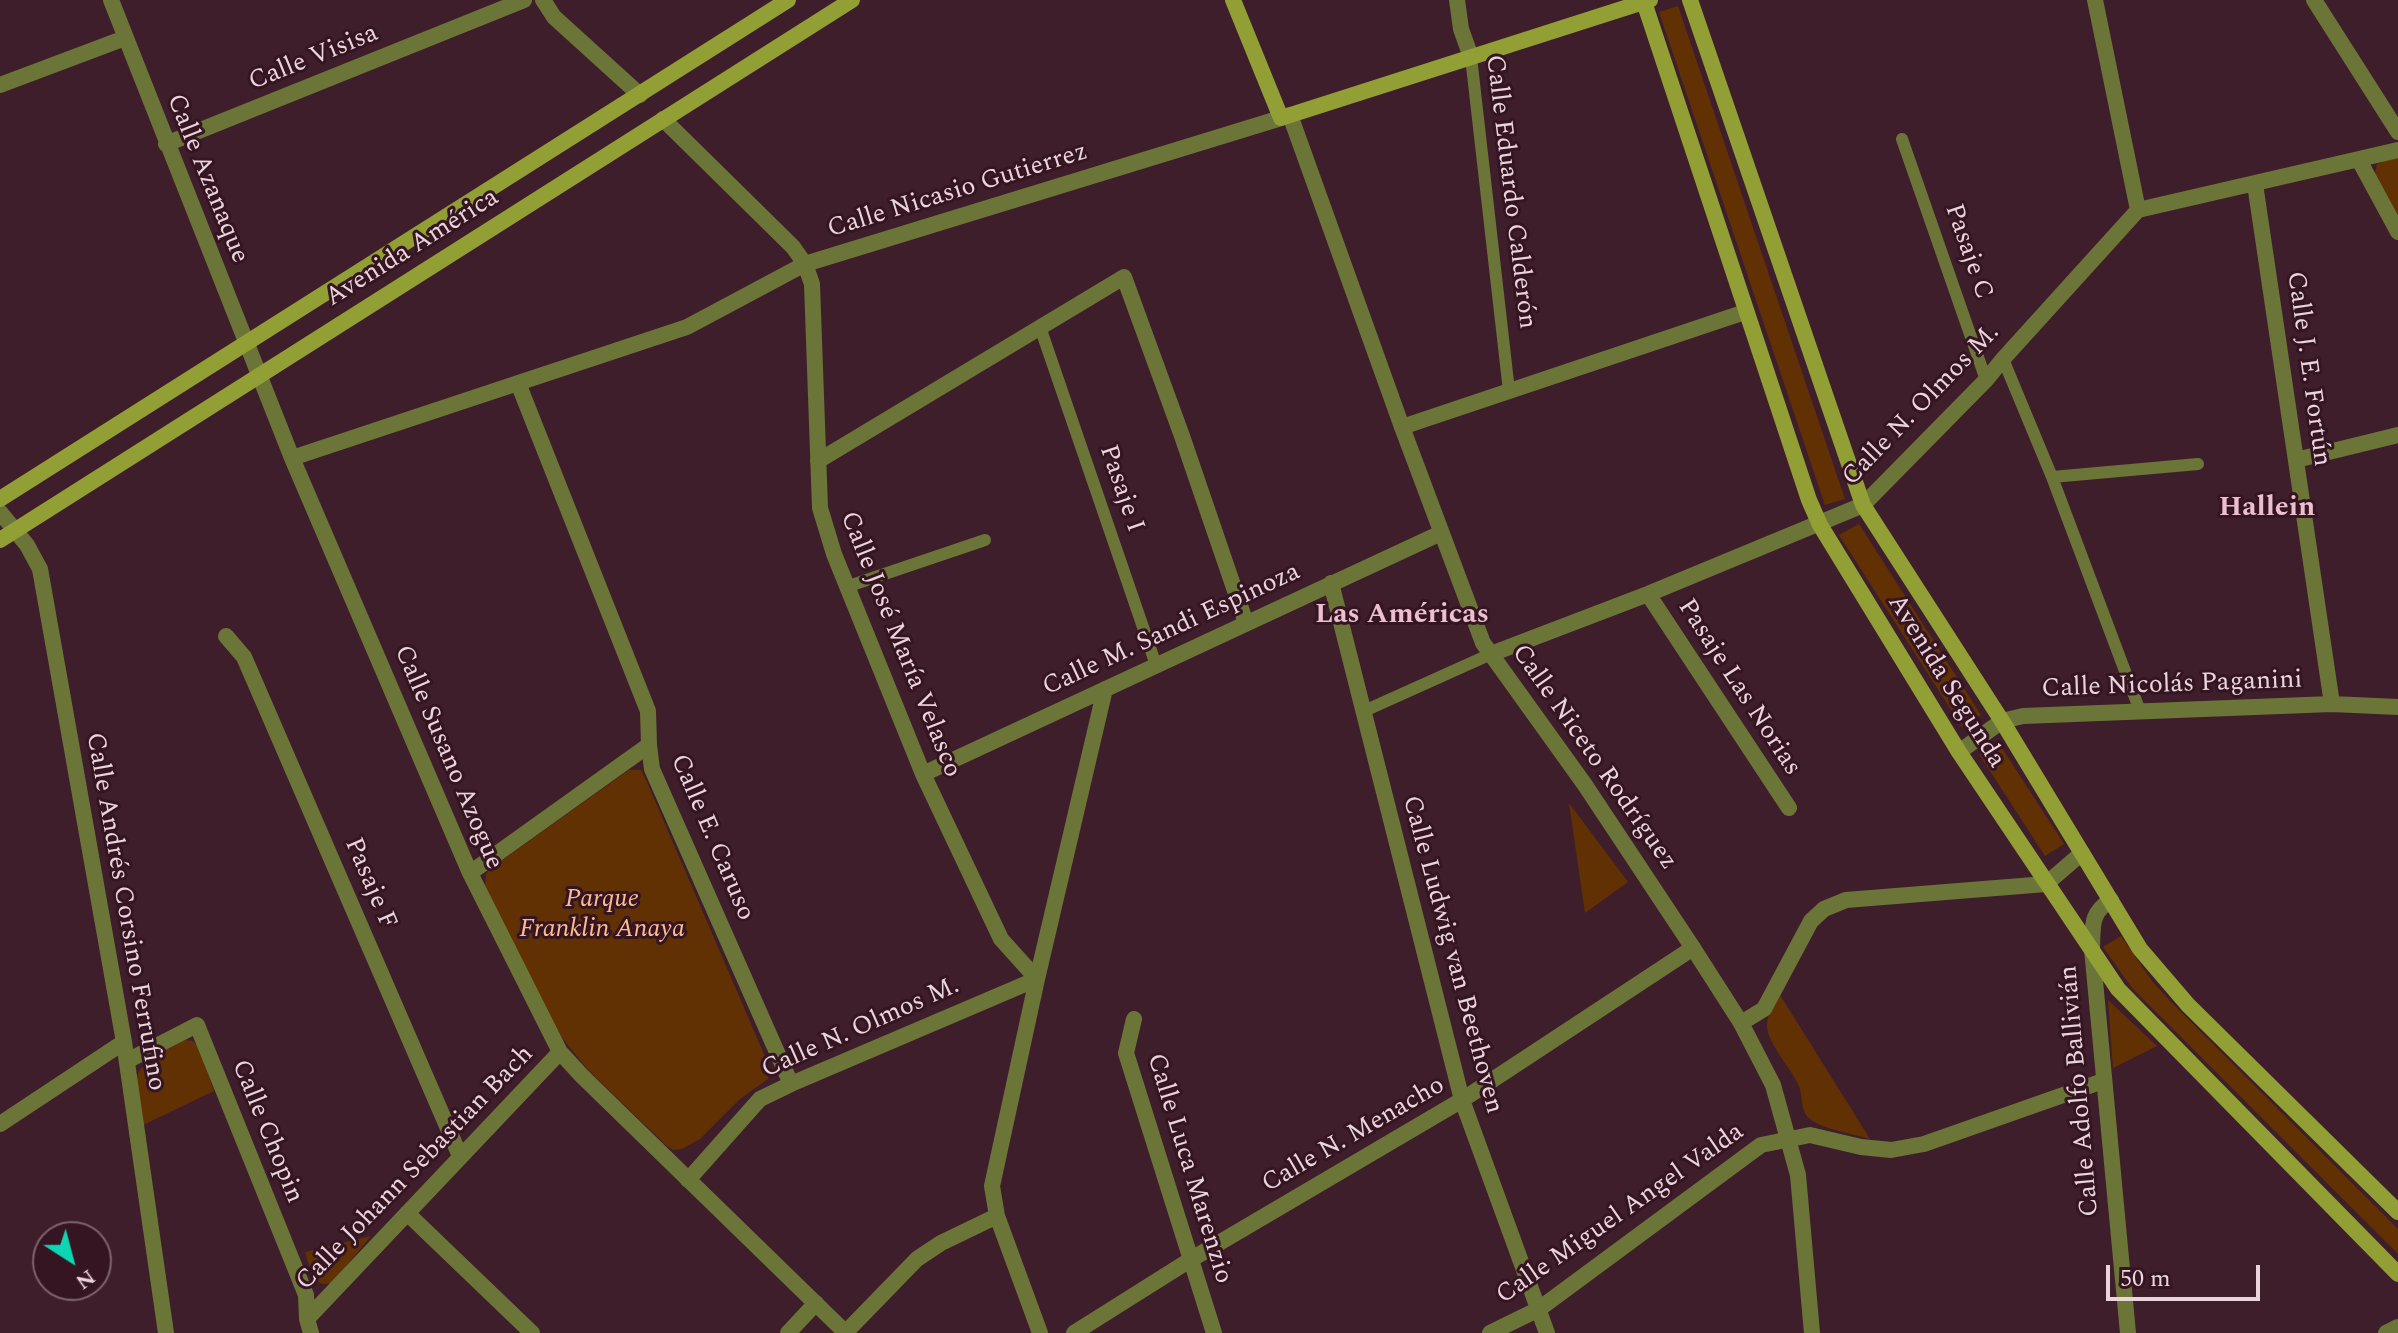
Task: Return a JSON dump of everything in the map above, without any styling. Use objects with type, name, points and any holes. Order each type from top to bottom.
[{"type":"main road","name":"Avenida América","points":[[0,499],[788,0]]},
{"type":"main road","name":"Avenida América","points":[[7,535],[852,0]]},
{"type":"main road","name":"Calle Niceto Rodríguez","points":[[1233,0],[1286,116]]},
{"type":"main road","name":"Avenida Segunda","points":[[1690,0],[1863,505],[2002,721],[2140,949],[2171,986],[2398,1212]]},
{"type":"main road","name":"Calle Nicasio Gutierrez","points":[[1286,116],[1647,1]]},
{"type":"main road","name":"Avenida Segunda","points":[[1647,1],[1745,312],[1820,525],[1959,752],[2118,989],[2398,1274]]},
{"type":"street","name":"Calle Azanaque","points":[[111,0],[259,374]]},
{"type":"street","name":"Calle Visisa","points":[[166,144],[524,0]]},
{"type":"street","points":[[543,0],[554,17],[640,95]]},
{"type":"street","name":"Calle Eduardo Calderón","points":[[1457,0],[1461,29],[1471,57]]},
{"type":"street","points":[[2095,0],[2138,210],[2398,150]]},
{"type":"street","points":[[2314,0],[2398,132]]},
{"type":"street","points":[[0,85],[125,38]]},
{"type":"street","name":"Calle Nicasio Gutierrez","points":[[292,458],[687,327],[805,264],[1286,116]]},
{"type":"street","name":"Calle Niceto Rodríguez","points":[[1286,116],[1483,643],[1585,785],[1693,948],[1741,1023],[1773,1085],[1798,1175],[1812,1333]]},
{"type":"street","name":"Calle José María Velasco","points":[[663,119],[793,247],[805,264],[812,284],[820,508],[846,587],[923,774],[1001,939],[1037,979]]},
{"type":"street","points":[[2359,160],[2398,232]]},
{"type":"street","name":"Calle J. E. Fortún","points":[[2255,184],[2332,704]]},
{"type":"street","name":"Calle N. Olmos M.","points":[[1491,654],[1648,594],[1863,505],[1986,380],[2138,210]]},
{"type":"street","points":[[818,461],[1124,277],[1246,623]]},
{"type":"street","points":[[1402,427],[1745,312]]},
{"type":"street","name":"Calle Susano Azogue","points":[[259,374],[470,873],[560,1052],[846,1333]]},
{"type":"street","name":"Calle E. Caruso","points":[[518,383],[648,711],[652,769],[791,1084]]},
{"type":"street","points":[[2296,460],[2398,435]]},
{"type":"street","name":"Calle Andrés Corsino Ferrufino","points":[[0,512],[7,535],[27,545],[40,569],[124,1042],[166,1333]]},
{"type":"street","name":"Calle M. Sandi Espinoza","points":[[923,774],[1441,533]]},
{"type":"street","name":"Calle Ludwig van Beethoven","points":[[1331,583],[1462,1100],[1547,1333]]},
{"type":"street","name":"Pasaje Las Norias","points":[[1648,594],[1789,808]]},
{"type":"street","name":"Pasaje F","points":[[226,636],[244,657],[460,1156]]},
{"type":"street","points":[[1040,1333],[997,1216],[992,1186],[1105,689]]},
{"type":"street","name":"Calle Nicolás Paganini","points":[[1959,752],[2002,721],[2023,716],[2332,704],[2398,707]]},
{"type":"street","points":[[470,873],[649,745]]},
{"type":"street","points":[[1741,1023],[1764,1009],[1811,921],[1824,909],[1846,900],[2046,884],[2082,853]]},
{"type":"street","name":"Calle Adolfo Ballivián","points":[[2111,900],[2100,907],[2095,915],[2092,949],[2128,1333]]},
{"type":"street","name":"Calle N. Menacho","points":[[1074,1333],[1190,1260],[1462,1100],[1693,948]]},
{"type":"street","name":"Calle N. Olmos M.","points":[[688,1180],[760,1099],[1037,979]]},
{"type":"street","name":"Calle Luca Marenzio","points":[[1134,1019],[1126,1053],[1214,1333]]},
{"type":"street","name":"Calle Chopin","points":[[127,1061],[197,1025],[306,1295],[309,1326]]},
{"type":"street","points":[[0,1124],[124,1042]]},
{"type":"street","name":"Calle Johann Sebastian Bach","points":[[309,1326],[407,1213],[560,1052]]},
{"type":"street","name":"Calle Miguel Angel Valda","points":[[1490,1333],[1539,1309],[1761,1145],[1810,1135],[1861,1147],[1891,1150],[1924,1144],[2103,1081]]},
{"type":"street","points":[[407,1213],[532,1333]]},
{"type":"street","points":[[846,1333],[917,1259],[941,1243],[997,1216]]},
{"type":"street","points":[[788,1333],[816,1303]]},
{"type":"street","points":[[2386,1333],[2398,1327]]},
{"type":"lane","name":"Calle Eduardo Calderón","points":[[1471,57],[1509,391]]},
{"type":"lane","name":"Pasaje C","points":[[1902,139],[1986,380]]},
{"type":"lane","name":"Pasaje I","points":[[1040,327],[1156,665]]},
{"type":"lane","points":[[2003,359],[2052,477],[2140,711]]},
{"type":"lane","points":[[2052,477],[2198,464]]},
{"type":"lane","points":[[846,587],[985,540]]},
{"type":"lane","name":"Calle N. Olmos M.","points":[[1362,712],[1491,654]]},
{"type":"green space","points":[[1678,6],[1845,499],[1825,505],[1659,12]]},
{"type":"green space","points":[[2398,157],[2398,215],[2375,173],[2377,164]]},
{"type":"green space","points":[[1859,524],[1981,715],[1962,727],[1839,535]]},
{"type":"green space","points":[[1998,742],[2064,844],[2045,856],[1979,754]]},
{"type":"green space","name":"Parque Franklin Anaya","points":[[629,770],[641,770],[646,780],[770,1068],[768,1079],[740,1099],[700,1139],[682,1149],[673,1150],[667,1146],[589,1071],[554,1028],[485,888],[486,874],[490,869]]},
{"type":"green space","points":[[1569,803],[1628,882],[1585,913]]},
{"type":"green space","points":[[2121,936],[2170,1001],[2398,1229],[2398,1254],[2132,988],[2103,947]]},
{"type":"green space","points":[[1780,995],[1870,1139],[1822,1126],[1807,1115],[1798,1084],[1767,1030],[1769,1016]]},
{"type":"green space","points":[[2108,1000],[2157,1046],[2113,1068]]},
{"type":"green space","points":[[185,1040],[193,1041],[198,1046],[214,1091],[141,1126],[136,1093],[138,1074],[152,1060]]},
{"type":"green space","points":[[371,1236],[333,1282],[326,1284],[317,1280],[305,1252]]},
{"type":"district","name":"Hallein","points":[[2267,510]]},
{"type":"district","name":"Las Américas","points":[[1402,617]]}]
